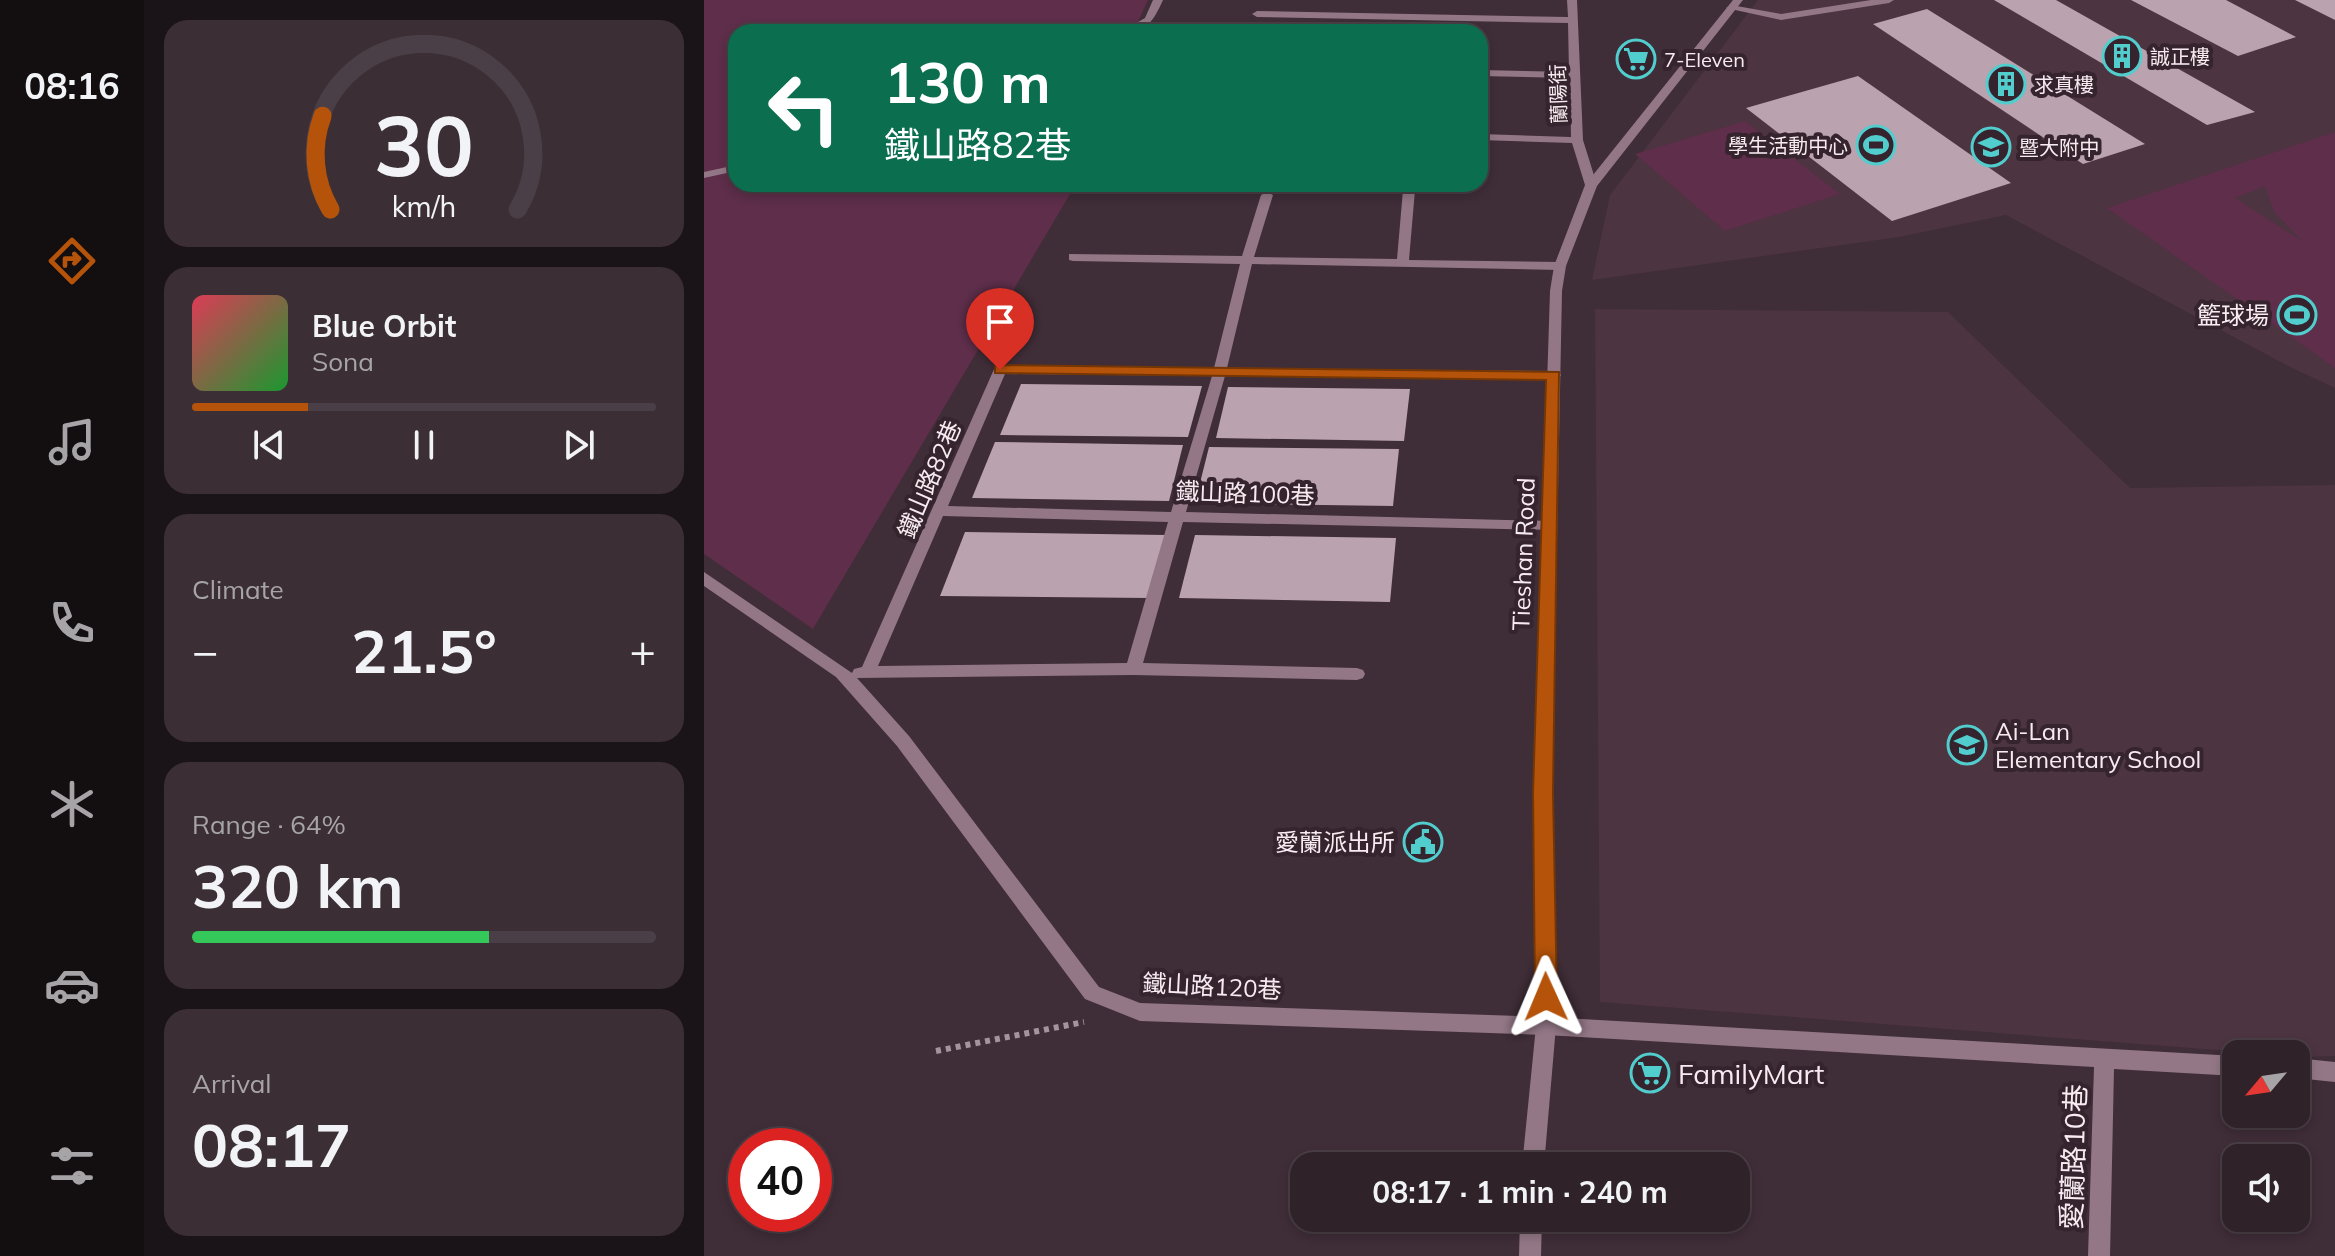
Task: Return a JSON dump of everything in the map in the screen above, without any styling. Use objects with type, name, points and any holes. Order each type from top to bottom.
[{"type":"street","points":[[1141,24],[1149,20],[1158,0]]},
{"type":"street","name":"蘭陽街","points":[[1572,0],[1577,140],[1591,185]]},
{"type":"street","points":[[1734,4],[1781,17],[1889,0]]},
{"type":"street","name":"Tieshan Road","points":[[1534,1152],[1546,1026],[1543,792],[1556,291],[1560,266],[1591,185],[1734,4]]},
{"type":"street","points":[[1257,14],[1573,20]]},
{"type":"street","points":[[1488,73],[1575,75]]},
{"type":"street","points":[[1488,137],[1577,140]]},
{"type":"street","points":[[704,175],[728,170]]},
{"type":"street","points":[[1403,264],[1409,192]]},
{"type":"street","points":[[1133,669],[1267,195]]},
{"type":"street","points":[[1073,257],[1560,266]]},
{"type":"street","name":"鐵山路82巷","points":[[867,673],[1000,370],[1554,375]]},
{"type":"street","name":"鐵山路100巷","points":[[940,511],[1550,526]]},
{"type":"street","name":"鐵山路120巷","points":[[704,578],[842,673],[903,741],[1092,993],[1140,1012],[1546,1026],[2222,1065]]},
{"type":"street","points":[[842,673],[1133,669],[1357,674]]},
{"type":"street","name":"愛蘭路10巷","points":[[2099,1256],[2104,1059]]},
{"type":"street","points":[[2310,1069],[2335,1072]]},
{"type":"street","points":[[1530,1256],[1531,1232]]},
{"type":"path","points":[[936,1051],[1140,1012]]},
{"type":"shaded area","points":[[704,0],[1148,0],[1137,24],[728,24],[728,192],[1071,192],[813,629],[704,554]]},
{"type":"shaded area","name":"暨大附中","points":[[1758,0],[2335,0],[2335,388],[2006,215],[1899,237],[1592,280],[1610,195]]},
{"type":"shaded area","points":[[1745,121],[1840,194],[1725,231],[1635,154]]},
{"type":"shaded area","points":[[2335,132],[2335,368],[2107,208]],"holes":[[[2265,186],[2274,212],[2302,241],[2235,198]]]},
{"type":"shaded area","name":"Ai-Lan Elementary School","points":[[1595,309],[1948,312],[2130,488],[2335,485],[2335,1056],[2310,1057],[2310,1040],[2222,1040],[2222,1050],[1600,1002]]},
{"type":"building","name":"誠正樓","points":[[1994,0],[2056,0],[2255,112],[2207,125]]},
{"type":"building","points":[[2131,0],[2226,0],[2296,37],[2238,56]]},
{"type":"building","points":[[2295,0],[2335,0],[2335,20]]},
{"type":"building","name":"求真樓","points":[[1927,9],[2145,144],[2083,164],[1873,24]]},
{"type":"building","name":"學生活動中心","points":[[1858,76],[2011,183],[1892,221],[1746,108]]},
{"type":"building","points":[[1021,384],[1202,386],[1188,437],[1000,435]]},
{"type":"building","points":[[1228,387],[1410,389],[1404,441],[1216,438]]},
{"type":"building","points":[[995,442],[1183,445],[1169,501],[972,498]]},
{"type":"building","points":[[1209,447],[1399,449],[1393,506],[1195,503]]},
{"type":"building","points":[[965,532],[1166,535],[1150,598],[940,596]]},
{"type":"building","points":[[1195,535],[1396,538],[1390,602],[1179,598]]},
{"type":"place","name":"誠正樓","points":[[2122,56]]},
{"type":"place","name":"7-Eleven","points":[[1636,59]]},
{"type":"place","name":"求真樓","points":[[2006,84]]},
{"type":"place","name":"學生活動中心","points":[[1876,145]]},
{"type":"place","name":"暨大附中","points":[[1991,147]]},
{"type":"place","name":"籃球場","points":[[2297,315]]},
{"type":"place","name":"Ai-Lan Elementary School","points":[[1967,745]]},
{"type":"place","name":"愛蘭派出所","points":[[1423,842]]},
{"type":"place","name":"FamilyMart","points":[[1650,1073]]},
{"type":"route","points":[[1000,370],[1554,375],[1543,792],[1546,997]]}]
